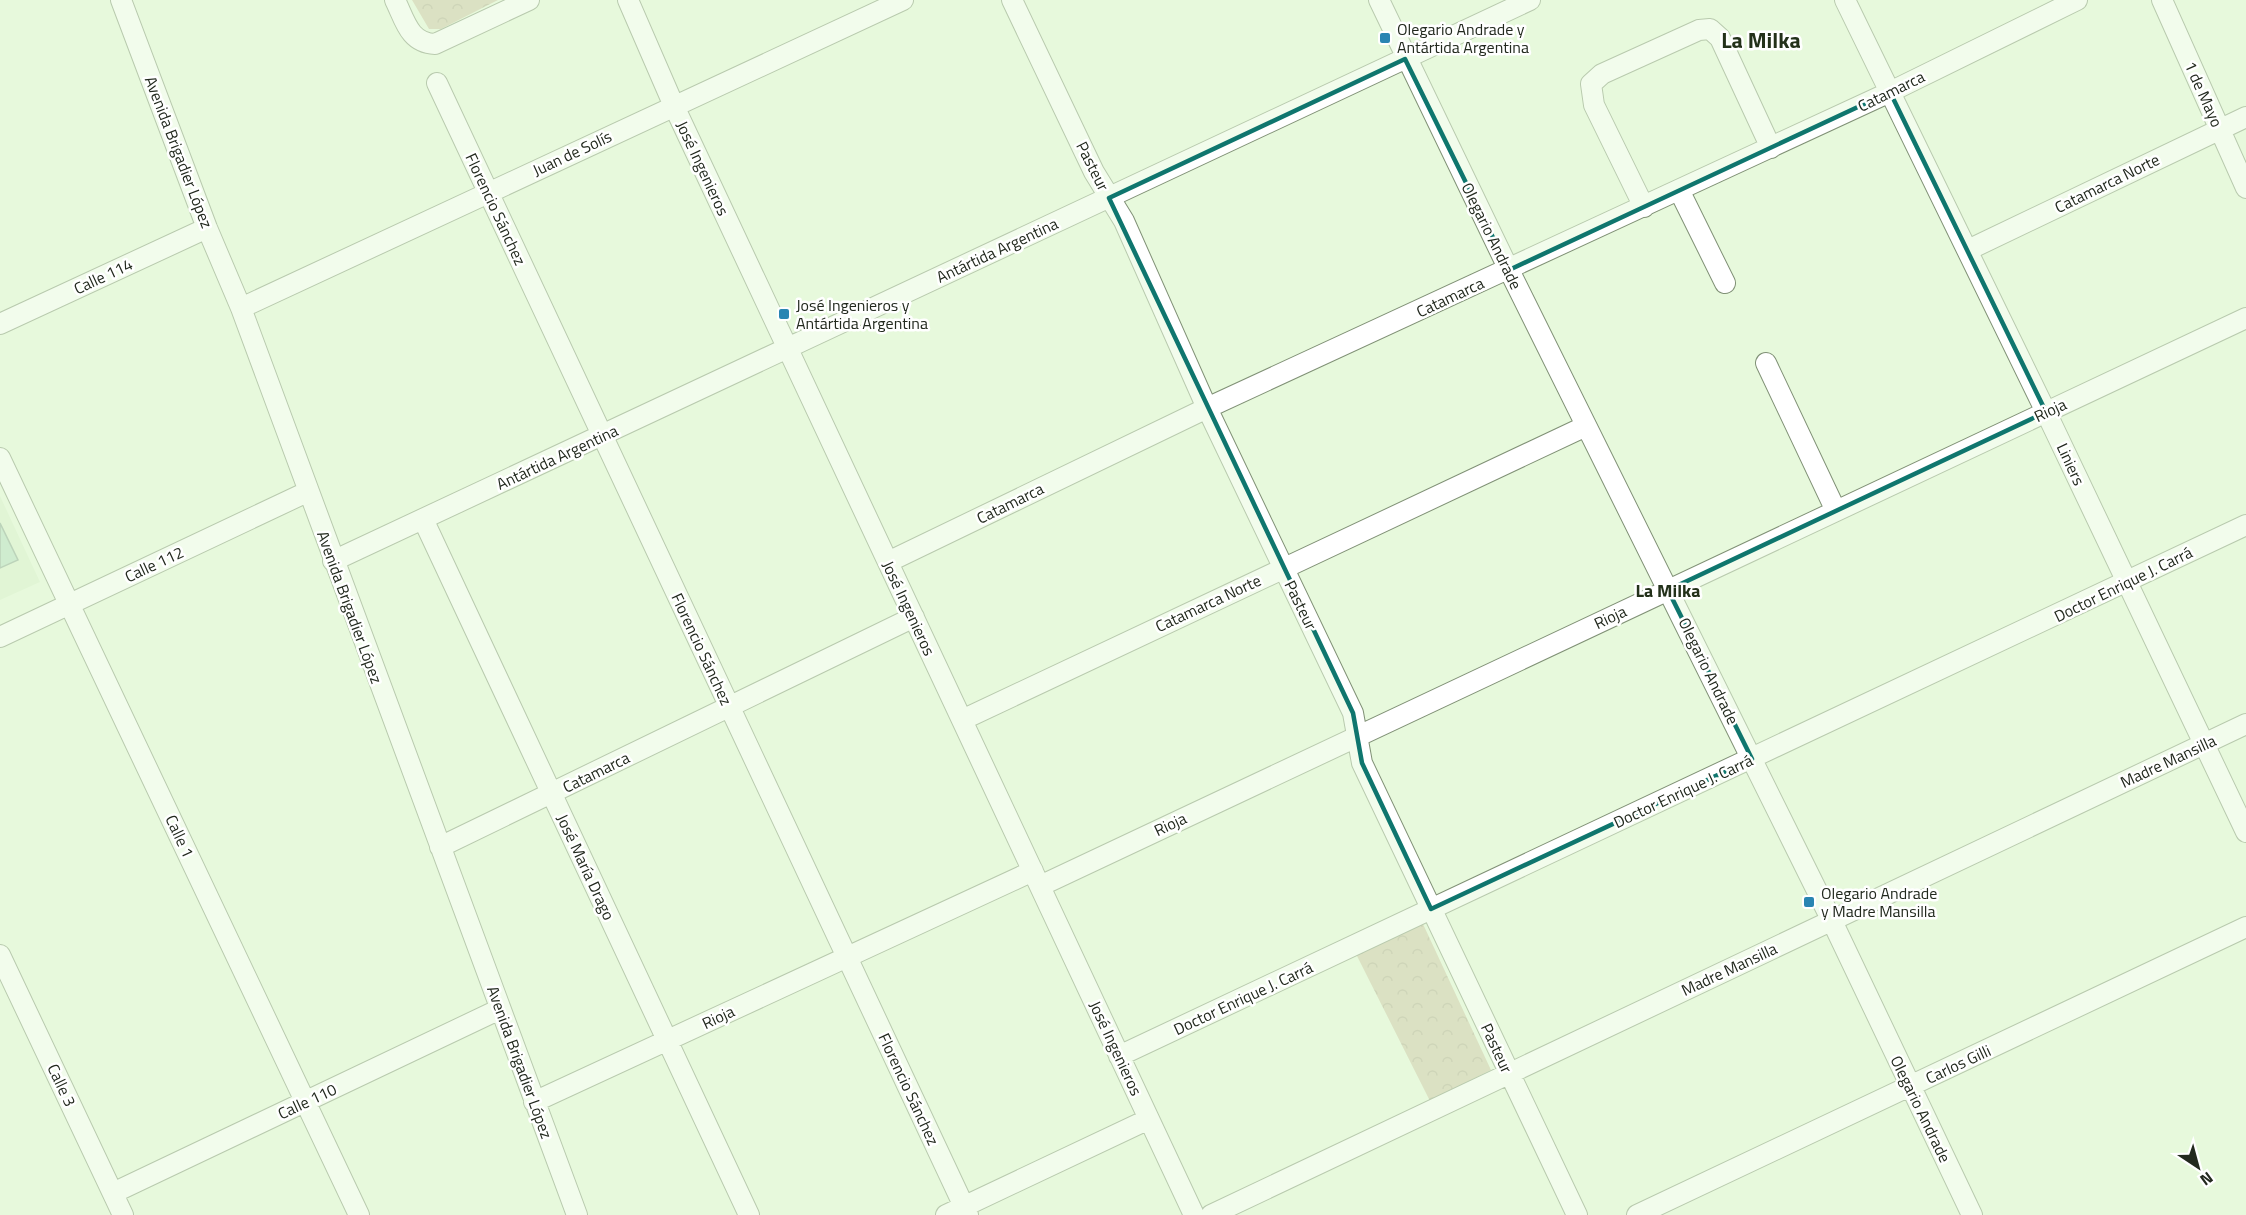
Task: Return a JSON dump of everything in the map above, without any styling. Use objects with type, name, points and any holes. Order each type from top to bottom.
[{"type":"street","name":"Avenida Brigadier López","points":[[121,0],[207,228],[241,308],[577,1215]]},
{"type":"street","points":[[395,0],[412,37],[422,44],[435,44],[529,0]]},
{"type":"street","name":"José Ingenieros","points":[[628,0],[674,106],[1194,1215]]},
{"type":"street","name":"Juan de Solís","points":[[241,308],[903,0]]},
{"type":"street","name":"Pasteur","points":[[1012,0],[1109,198],[1124,221],[1207,408],[1353,712],[1362,763],[1576,1215]]},
{"type":"street","name":"Olegario Andrade","points":[[1379,0],[1405,59],[1832,921],[1972,1215]]},
{"type":"street","name":"Antártida Argentina","points":[[333,561],[1530,0]]},
{"type":"street","name":"Liniers","points":[[1845,0],[1968,250],[2246,832]]},
{"type":"street","name":"Catamarca","points":[[888,562],[1207,408],[1771,148],[2078,0]]},
{"type":"street","name":"1 de Mayo","points":[[2162,0],[2246,188]]},
{"type":"street","points":[[1644,207],[1594,105],[1592,84],[1602,74],[1699,30],[1710,29],[1720,38],[1771,148]]},
{"type":"street","name":"Florencio Sánchez","points":[[436,83],[966,1211]]},
{"type":"street","name":"Catamarca Norte","points":[[1968,250],[2246,117]]},
{"type":"street","points":[[1679,190],[1725,283]]},
{"type":"street","name":"Calle 114","points":[[0,324],[207,228]]},
{"type":"street","name":"Rioja","points":[[534,1102],[847,957],[1036,878],[1357,736],[2246,318]]},
{"type":"street","points":[[1766,363],[1836,511]]},
{"type":"street","name":"Catamarca Norte","points":[[962,720],[1586,426]]},
{"type":"street","name":"Calle 1","points":[[0,458],[358,1215]]},
{"type":"street","name":"Calle 112","points":[[0,637],[308,492]]},
{"type":"street","name":"José María Drago","points":[[423,519],[748,1215]]},
{"type":"street","name":"Doctor Enrique J. Carrá","points":[[1119,1056],[2246,525]]},
{"type":"street","name":"Catamarca","points":[[440,847],[914,617]]},
{"type":"street","name":"Madre Mansilla","points":[[1211,1215],[2246,724]]},
{"type":"street","name":"Carlos Gilli","points":[[1637,1215],[2246,927]]},
{"type":"street","name":"Calle 3","points":[[0,955],[123,1215]]},
{"type":"street","name":"Calle 110","points":[[113,1193],[500,1009]]},
{"type":"street","points":[[946,1215],[966,1211],[1149,1119]]},
{"type":"highlighted area","points":[[1405,59],[1509,270],[1890,92],[2046,412],[1668,590],[1752,759],[1431,909],[1362,763],[1353,713],[1109,198]]},
{"type":"shaded area","points":[[0,496],[40,582],[0,600]]},
{"type":"green space","points":[[412,0],[498,0],[441,29],[429,29]]},
{"type":"green space","points":[[1423,924],[1491,1070],[1430,1101],[1356,954]]},
{"type":"building","points":[[0,523],[18,560],[0,568]]},
{"type":"place","name":"Olegario Andrade y Antártida Argentina","points":[[1385,38]]},
{"type":"place","name":"José Ingenieros y Antártida Argentina","points":[[784,314]]},
{"type":"place","name":"Olegario Andrade y Madre Mansilla","points":[[1809,902]]},
{"type":"district","name":"La Milka","points":[[1761,40]]},
{"type":"district","name":"La Milka","points":[[1668,590]]}]
